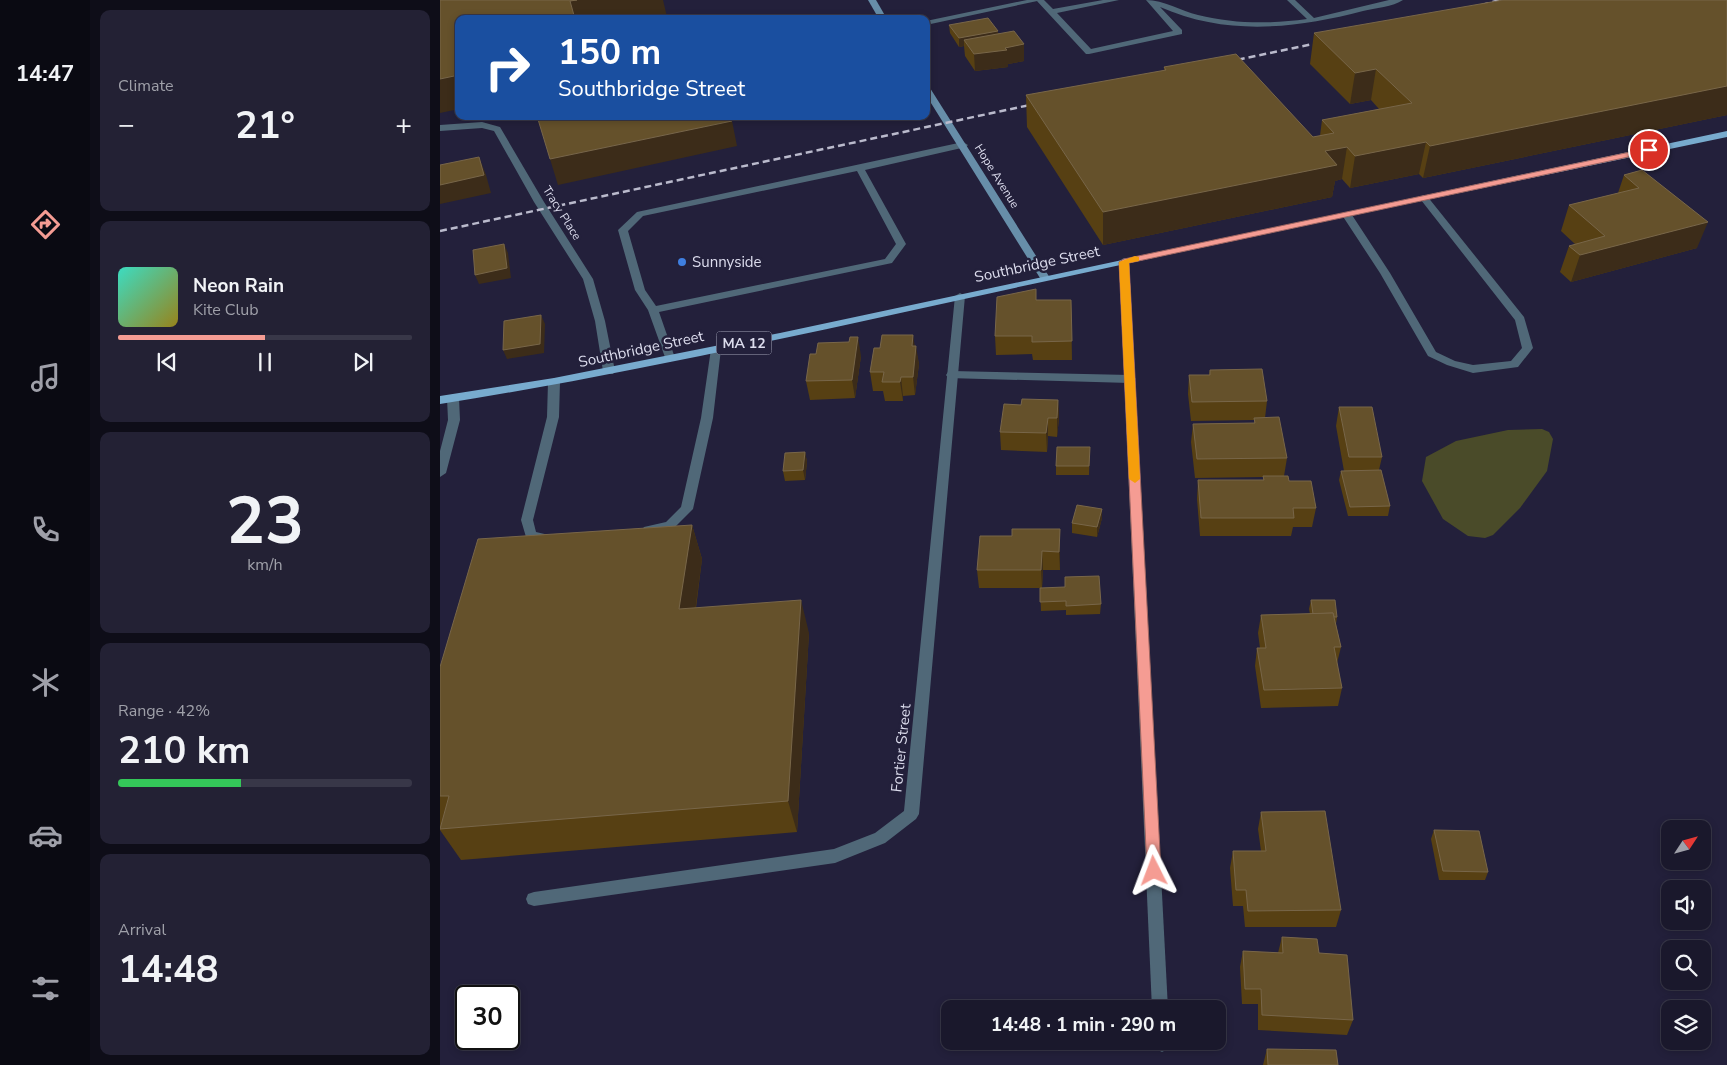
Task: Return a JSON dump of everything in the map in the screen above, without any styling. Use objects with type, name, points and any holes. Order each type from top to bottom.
[{"type":"main road","points":[[872,0],[881,15]]},
{"type":"main road","name":"Hope Avenue","points":[[930,94],[1045,278]]},
{"type":"main road","name":"Southbridge Street","points":[[440,400],[554,382],[716,349],[1727,134]]},
{"type":"street","points":[[930,22],[1039,0],[1089,52],[1180,32],[1149,0]]},
{"type":"street","points":[[1052,12],[1116,0]]},
{"type":"street","points":[[1149,0],[1166,8],[1195,17],[1239,24],[1277,25],[1399,0]]},
{"type":"street","points":[[1291,0],[1311,19]]},
{"type":"street","points":[[1358,0],[1367,7]]},
{"type":"street","name":"Tracy Place","points":[[440,128],[482,125],[497,129],[538,202],[588,279],[600,321],[609,371]]},
{"type":"street","points":[[670,358],[653,310],[640,290],[623,230],[640,214],[963,145]]},
{"type":"street","points":[[653,310],[888,261],[901,244],[860,168]]},
{"type":"street","points":[[1346,215],[1385,273],[1432,354],[1450,363],[1473,369],[1514,364],[1528,348],[1520,319],[1424,198]]},
{"type":"street","points":[[1124,262],[1160,1000]]},
{"type":"street","name":"Fortier Street","points":[[534,899],[835,856],[880,838],[910,814],[960,296]]},
{"type":"street","points":[[640,531],[658,529],[670,525],[687,509],[707,418],[716,349]]},
{"type":"street","points":[[952,375],[1130,379]]},
{"type":"street","points":[[554,382],[553,417],[527,520],[528,530],[536,538],[563,538]]},
{"type":"street","points":[[440,473],[443,455],[454,420],[453,398]]},
{"type":"green space","points":[[1542,429],[1549,432],[1553,439],[1547,471],[1520,508],[1493,535],[1485,538],[1468,536],[1443,519],[1422,481],[1426,457],[1456,441],[1508,430]]},
{"type":"building","points":[[440,0],[577,0],[570,1],[574,15],[455,15],[455,76],[440,79]]},
{"type":"building","points":[[1503,0],[1727,0],[1727,86],[1430,146],[1426,142],[1355,156],[1347,147],[1325,151],[1337,165],[1103,212],[1026,95],[1166,70],[1164,67],[1236,54],[1313,137],[1334,133],[1322,120],[1412,103],[1376,69],[1355,73],[1314,33]]},
{"type":"building","points":[[988,18],[998,31],[959,38],[949,25]]},
{"type":"building","points":[[1014,31],[1024,44],[1005,48],[1007,50],[974,54],[964,40]]},
{"type":"building","points":[[538,120],[732,121],[550,159]]},
{"type":"building","points":[[479,157],[484,175],[440,185],[440,165]]},
{"type":"building","points":[[1642,170],[1708,222],[1580,255],[1569,246],[1605,236],[1569,205],[1639,188],[1624,175]]},
{"type":"building","points":[[504,244],[507,268],[475,275],[473,250]]},
{"type":"building","points":[[1036,289],[1036,300],[1071,300],[1072,341],[1032,342],[1032,336],[995,336],[997,297]]},
{"type":"building","points":[[541,315],[540,344],[503,350],[504,321]]},
{"type":"building","points":[[882,335],[913,335],[912,346],[916,346],[913,377],[901,377],[900,382],[882,382],[884,372],[870,372],[874,348],[880,348]]},
{"type":"building","points":[[850,337],[858,337],[852,380],[806,381],[810,354],[816,354],[818,343],[849,342]]},
{"type":"building","points":[[1262,369],[1267,401],[1192,402],[1189,375],[1210,375],[1210,370]]},
{"type":"building","points":[[1022,399],[1058,400],[1057,418],[1048,418],[1046,433],[1000,432],[1004,404],[1021,405]]},
{"type":"building","points":[[1339,407],[1372,407],[1382,457],[1349,457]]},
{"type":"building","points":[[1279,417],[1287,458],[1197,459],[1193,424],[1255,423],[1254,418]]},
{"type":"building","points":[[1057,447],[1090,447],[1089,466],[1056,466]]},
{"type":"building","points":[[805,452],[803,470],[783,471],[785,453]]},
{"type":"building","points":[[1381,470],[1390,506],[1350,507],[1341,471]]},
{"type":"building","points":[[1263,476],[1288,476],[1289,481],[1311,481],[1316,508],[1293,508],[1294,518],[1201,518],[1198,480],[1264,480]]},
{"type":"building","points":[[1077,505],[1102,509],[1097,527],[1072,523]]},
{"type":"building","points":[[692,525],[679,609],[801,600],[788,801],[440,829],[449,796],[440,796],[440,667],[478,539]]},
{"type":"building","points":[[1012,529],[1060,529],[1059,552],[1042,551],[1041,570],[977,570],[980,536],[1012,536]]},
{"type":"building","points":[[1099,576],[1101,604],[1066,606],[1066,601],[1040,602],[1040,588],[1065,587],[1065,577]]},
{"type":"building","points":[[1311,600],[1335,600],[1337,617],[1334,617],[1333,613],[1313,614]]},
{"type":"building","points":[[1333,613],[1341,647],[1334,647],[1342,688],[1264,690],[1257,648],[1266,648],[1261,615]]},
{"type":"building","points":[[1325,811],[1341,910],[1248,911],[1246,890],[1236,890],[1233,851],[1266,851],[1261,812]]},
{"type":"building","points":[[1434,830],[1479,831],[1488,872],[1443,871]]},
{"type":"building","points":[[1282,937],[1317,939],[1319,953],[1347,955],[1353,1020],[1262,1015],[1261,989],[1245,989],[1243,951],[1283,953]]},
{"type":"building","points":[[1267,1049],[1336,1050],[1338,1065],[1268,1065]]},
{"type":"railway","points":[[1482,5],[1500,0]]},
{"type":"railway","points":[[1227,62],[1327,41]]},
{"type":"railway","points":[[440,231],[1039,103]]},
{"type":"slow traffic","points":[[1135,259],[1124,262],[1135,479]]},
{"type":"place","name":"Sunnyside","points":[[682,262]]},
{"type":"route","points":[[1154,871],[1124,262],[1649,150]]}]
